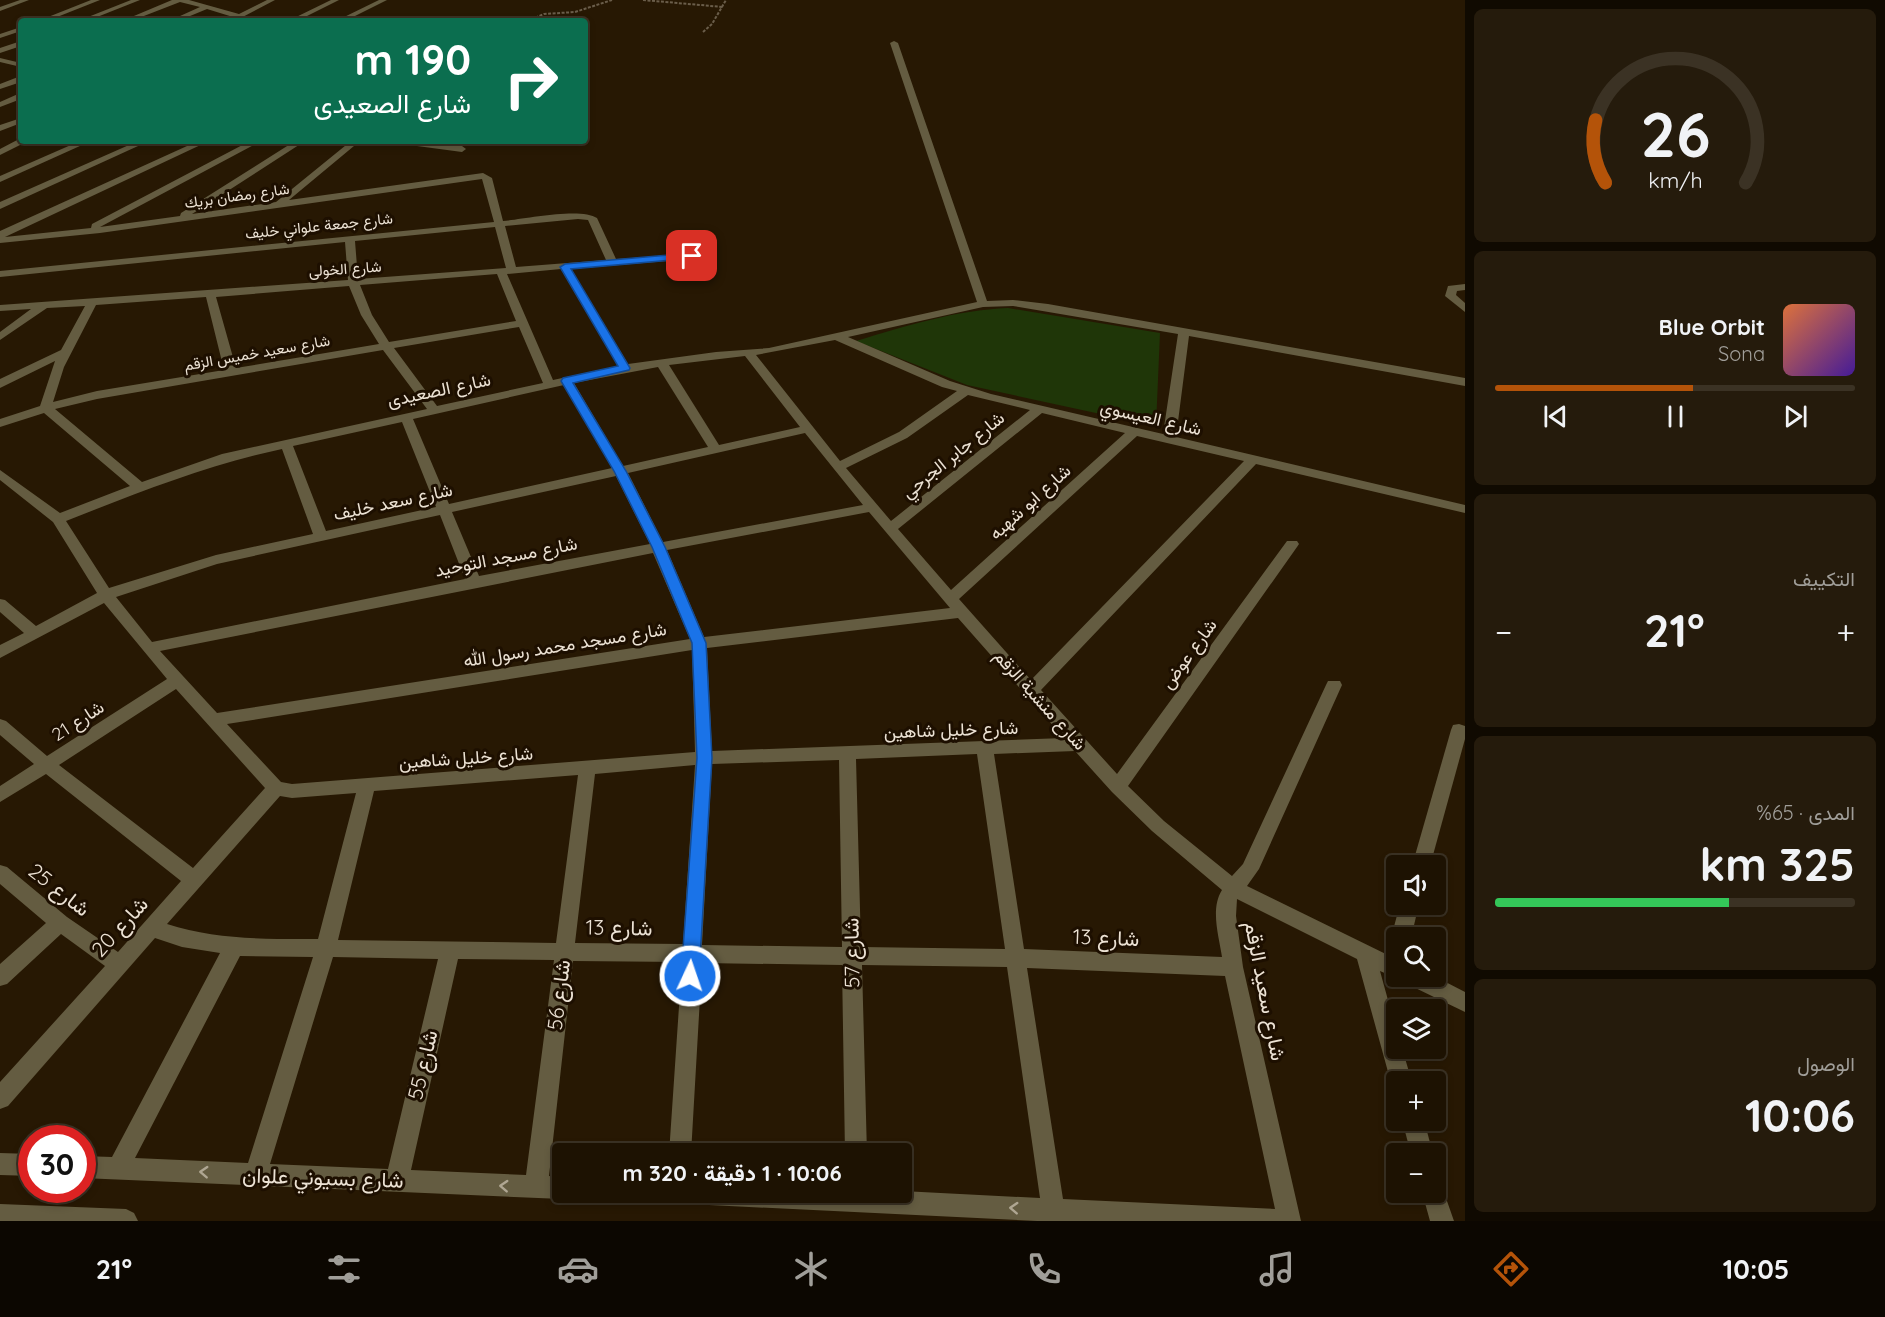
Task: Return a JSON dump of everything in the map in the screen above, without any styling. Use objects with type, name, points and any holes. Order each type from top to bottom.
[{"type":"street","points":[[0,9],[26,0]]},
{"type":"street","points":[[49,18],[97,0]]},
{"type":"street","points":[[89,18],[137,0]]},
{"type":"street","points":[[133,18],[180,0],[239,16]]},
{"type":"street","points":[[178,18],[213,0]]},
{"type":"street","points":[[235,18],[272,0]]},
{"type":"street","points":[[297,18],[336,0]]},
{"type":"street","points":[[345,18],[384,0]]},
{"type":"street","points":[[0,36],[18,29]]},
{"type":"street","points":[[894,43],[983,304]]},
{"type":"street","points":[[0,51],[18,44]]},
{"type":"street","points":[[0,60],[18,64]]},
{"type":"street","points":[[0,77],[18,66]]},
{"type":"street","points":[[0,87],[18,80]]},
{"type":"street","points":[[0,105],[18,97]]},
{"type":"street","points":[[0,128],[18,121]]},
{"type":"street","points":[[0,152],[18,143]]},
{"type":"street","points":[[0,178],[80,144]]},
{"type":"street","points":[[0,206],[138,144]]},
{"type":"street","points":[[0,235],[198,144]]},
{"type":"street","points":[[84,232],[251,144]]},
{"type":"street","points":[[179,219],[296,144]]},
{"type":"street","points":[[277,206],[352,144]]},
{"type":"street","points":[[424,144],[462,149]]},
{"type":"street","name":"شارع رمضان بريك","points":[[0,240],[84,232],[477,176],[487,178],[501,223]]},
{"type":"street","name":"شارع جمعة علواني خليف","points":[[0,274],[588,216],[592,218],[613,263]]},
{"type":"street","points":[[501,223],[507,272],[522,323],[558,382],[620,471],[658,547],[699,643],[704,758],[681,1143]]},
{"type":"street","points":[[350,238],[353,283],[367,316],[434,410]]},
{"type":"street","name":"شارع الخولى","points":[[0,308],[507,272],[692,256]]},
{"type":"street","points":[[565,267],[625,368]]},
{"type":"street","points":[[1465,287],[1452,288],[1450,296],[1465,309]]},
{"type":"street","points":[[210,294],[231,373]]},
{"type":"street","points":[[92,302],[65,352],[51,387],[46,408],[139,487]]},
{"type":"street","name":"شارع الصعيدى","points":[[58,519],[139,487],[227,457],[286,443],[625,368],[661,362],[749,354],[838,337],[983,304],[1013,303],[1048,307],[1465,382]]},
{"type":"street","points":[[0,337],[44,305]]},
{"type":"street","name":"شارع سعيد خميس الزقم","points":[[0,423],[97,395],[522,323]]},
{"type":"street","points":[[1169,441],[1184,331]]},
{"type":"street","name":"شارع العيسوي","points":[[838,337],[965,391],[1169,441],[1465,509]]},
{"type":"street","points":[[0,384],[65,352]]},
{"type":"street","name":"شارع منشية الزقم","points":[[749,354],[838,466],[961,612],[1078,744],[1158,826],[1233,888],[1365,953],[1386,961]]},
{"type":"street","points":[[661,362],[716,450]]},
{"type":"street","points":[[838,466],[903,435],[965,391]]},
{"type":"street","name":"شارع جابر الجرحي","points":[[891,528],[1038,410]]},
{"type":"street","points":[[406,416],[474,582]]},
{"type":"street","name":"شارع سعد خليف","points":[[0,652],[106,596],[147,580],[216,560],[808,429]]},
{"type":"street","name":"شارع ابو شهبه","points":[[950,599],[1134,432]]},
{"type":"street","points":[[286,443],[321,537]]},
{"type":"street","points":[[1030,690],[1252,460]]},
{"type":"street","points":[[0,474],[58,519],[106,596],[148,648],[276,788]]},
{"type":"street","name":"شارع مسجد التوحيد","points":[[148,648],[474,582],[873,507]]},
{"type":"street","name":"شارع عوض","points":[[1118,787],[1293,544]]},
{"type":"street","points":[[0,604],[34,633]]},
{"type":"street","name":"شارع مسجد محمد رسول الله","points":[[213,720],[699,643],[961,612]]},
{"type":"street","name":"شارع 21","points":[[0,795],[177,680]]},
{"type":"street","name":"شارع سعيد الزقم","points":[[1289,1221],[1233,966],[1226,900],[1233,888],[1250,869],[1334,685]]},
{"type":"street","points":[[0,725],[46,765],[194,880]]},
{"type":"street","points":[[1424,855],[1459,730]]},
{"type":"street","name":"شارع خليل شاهين","points":[[276,788],[292,791],[704,758],[1078,744]]},
{"type":"street","points":[[985,749],[1014,958],[1053,1210]]},
{"type":"street","name":"شارع 57","points":[[847,753],[856,1143]]},
{"type":"street","name":"شارع 56","points":[[536,1187],[587,768]]},
{"type":"street","points":[[255,1175],[326,948],[367,785]]},
{"type":"street","name":"شارع 20","points":[[0,1098],[276,788]]},
{"type":"street","name":"شارع 25","points":[[0,873],[60,923],[119,964]]},
{"type":"street","points":[[0,977],[60,923]]},
{"type":"street","name":"شارع 13","points":[[152,928],[199,942],[234,947],[1014,958],[1233,966]]},
{"type":"street","points":[[118,1168],[234,947]]},
{"type":"street","name":"شارع 55","points":[[397,1181],[450,950]]},
{"type":"street","points":[[1365,953],[1398,1071]]},
{"type":"street","points":[[1434,987],[1465,1002]]},
{"type":"street","points":[[0,1164],[18,1165]]},
{"type":"street","name":"شارع بسيوني علوان","points":[[96,1167],[552,1188]]},
{"type":"street","points":[[912,1201],[1282,1221]]},
{"type":"street","points":[[1436,1203],[1442,1221]]},
{"type":"street","points":[[0,1216],[126,1221]]},
{"type":"path","points":[[536,18],[550,13],[575,12],[612,0]]},
{"type":"path","points":[[643,0],[723,8]]},
{"type":"path","points":[[703,32],[712,24],[726,0]]},
{"type":"green space","points":[[1008,308],[1160,333],[1156,426],[967,385],[856,341],[950,315]]},
{"type":"route","points":[[690,976],[704,758],[699,643],[658,547],[620,471],[567,381],[625,368],[565,267],[692,256]]}]
